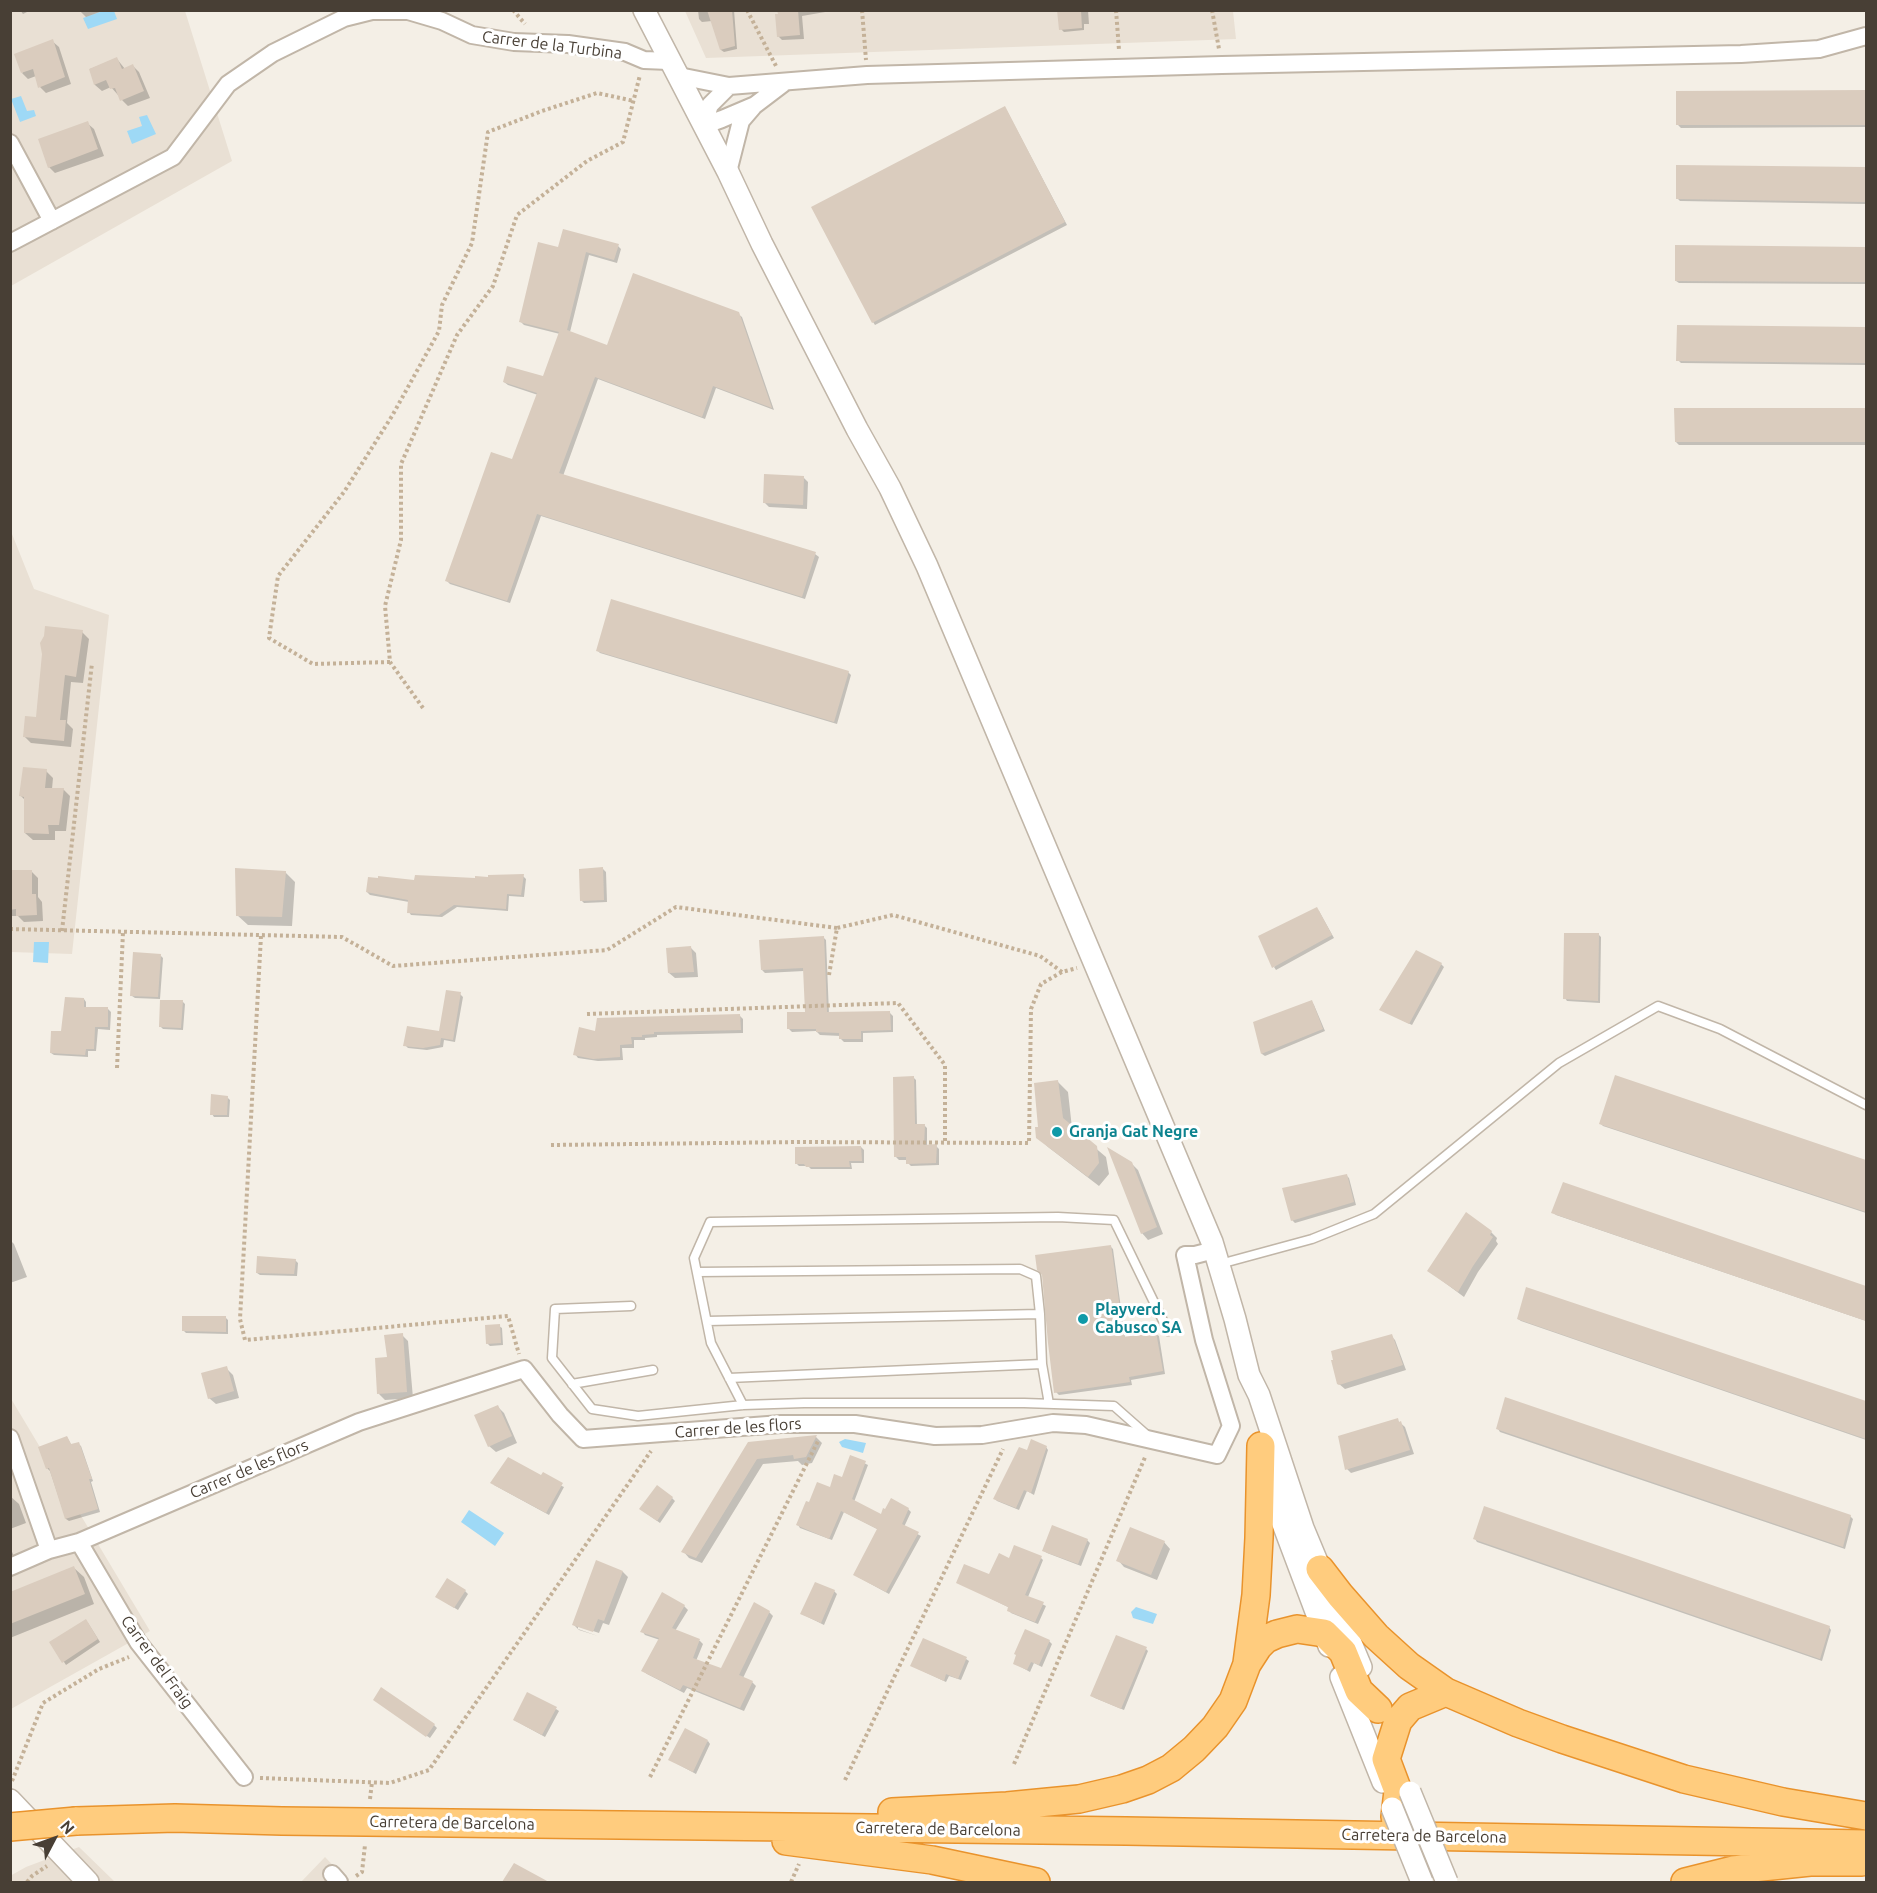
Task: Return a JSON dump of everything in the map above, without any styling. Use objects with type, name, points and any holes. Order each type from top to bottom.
[{"type":"highway","points":[[1247,1664],[1257,1584],[1261,1446]]},
{"type":"highway","points":[[1320,1569],[1376,1636],[1410,1666],[1446,1692],[1518,1723],[1684,1779],[1783,1802],[1866,1816]]},
{"type":"highway","points":[[666,1826],[1007,1806],[1079,1798],[1122,1789],[1148,1780],[1171,1768],[1194,1749],[1215,1727],[1233,1701],[1247,1664],[1258,1647],[1277,1634],[1297,1629],[1324,1633],[1343,1652],[1359,1690],[1378,1710]]},
{"type":"highway","points":[[1394,1812],[1398,1791],[1386,1759],[1398,1721],[1410,1707],[1446,1692]]},
{"type":"highway","name":"Carretera de Barcelona","points":[[10,1827],[76,1821],[175,1818],[1138,1831],[1866,1844]]},
{"type":"highway","points":[[666,1826],[933,1860],[1036,1882]]},
{"type":"highway","points":[[1436,1855],[1436,1882]]},
{"type":"highway","points":[[1685,1882],[1733,1870],[1810,1862],[1866,1862]]},
{"type":"street","points":[[644,10],[857,429],[890,488],[927,566],[1176,1154],[1216,1257],[1249,1375],[1259,1395],[1303,1528],[1447,1882]]},
{"type":"street","name":"Carrer de la Turbina","points":[[10,243],[172,157],[228,84],[273,52],[344,18],[372,11],[408,11],[442,21],[472,35],[514,42],[568,44],[625,52],[729,86],[867,75],[1741,54],[1819,49],[1866,36]]},
{"type":"street","points":[[728,172],[741,121],[755,105],[784,83]]},
{"type":"street","points":[[703,126],[710,105],[729,86]]},
{"type":"street","points":[[703,126],[723,120],[755,105]]},
{"type":"street","points":[[10,143],[52,221]]},
{"type":"street","name":"Carrer de les flors","points":[[10,1567],[49,1550],[79,1542],[359,1422],[524,1369],[560,1415],[583,1439],[781,1424],[855,1424],[935,1436],[982,1435],[1053,1423],[1086,1425],[1217,1455],[1231,1426],[1204,1340],[1185,1255],[1216,1257]]},
{"type":"street","points":[[1249,1375],[1246,1385],[1275,1500],[1324,1633],[1422,1882]]},
{"type":"street","points":[[10,1438],[49,1550]]},
{"type":"street","name":"Carrer del Fraig","points":[[79,1542],[145,1651],[244,1777]]},
{"type":"street","points":[[10,1800],[88,1882]]},
{"type":"lane","points":[[1216,1257],[1312,1239],[1374,1214],[1559,1063],[1658,1006],[1720,1029],[1866,1105]]},
{"type":"lane","points":[[743,1405],[711,1343],[694,1258],[710,1222],[1058,1217],[1114,1220],[1168,1331]]},
{"type":"lane","points":[[697,1272],[1020,1269],[1036,1276],[1042,1364],[1049,1404]]},
{"type":"lane","points":[[631,1306],[555,1309],[552,1358],[592,1409],[639,1416],[743,1405],[804,1403],[1114,1406],[1152,1441]]},
{"type":"lane","points":[[707,1321],[1040,1314]]},
{"type":"lane","points":[[729,1378],[1042,1364]]},
{"type":"lane","points":[[572,1384],[653,1370]]},
{"type":"path","points":[[747,10],[784,83]]},
{"type":"path","points":[[862,10],[867,75]]},
{"type":"path","points":[[1116,10],[1120,69]]},
{"type":"path","points":[[1212,10],[1222,65]]},
{"type":"path","points":[[423,708],[390,662],[385,606],[401,540],[401,464],[457,335],[493,286],[517,215],[587,161],[623,142],[644,60]]},
{"type":"path","points":[[390,662],[313,664],[268,638],[278,576],[344,492],[392,416],[439,331],[442,305],[472,243],[488,132],[597,93],[634,100]]},
{"type":"path","points":[[62,931],[92,663]]},
{"type":"path","points":[[10,929],[342,937],[393,966],[608,950],[676,907],[837,928],[893,915],[1040,956],[1062,972]]},
{"type":"path","points":[[829,975],[837,928]]},
{"type":"path","points":[[117,1068],[123,932]]},
{"type":"path","points":[[261,936],[240,1319],[245,1340],[508,1316],[524,1369]]},
{"type":"path","points":[[551,1145],[801,1142],[1029,1143],[1031,1010],[1041,984],[1062,972],[1095,962]]},
{"type":"path","points":[[587,1014],[898,1003],[945,1065],[945,1143]]},
{"type":"path","points":[[650,1777],[826,1424]]},
{"type":"path","points":[[845,1780],[1012,1430]]},
{"type":"path","points":[[244,1777],[390,1783],[429,1770],[663,1433]]},
{"type":"path","points":[[1014,1764],[1152,1441]]},
{"type":"path","points":[[10,1784],[43,1703],[99,1669],[145,1651]]},
{"type":"path","points":[[791,1882],[803,1855]]},
{"type":"path","points":[[27,1882],[51,1864]]},
{"type":"shaded area","points":[[11,11],[185,11],[232,161],[11,286]]},
{"type":"shaded area","points":[[685,11],[1233,11],[1236,39],[706,58]]},
{"type":"shaded area","points":[[10,529],[34,589],[109,615],[72,954],[11,952]]},
{"type":"shaded area","points":[[10,1397],[150,1631],[11,1709],[10,1709]]},
{"type":"shaded area","points":[[79,1847],[115,1882],[11,1882],[10,1876],[26,1867]]},
{"type":"shaded area","points":[[325,1857],[349,1882],[301,1882]]},
{"type":"water","points":[[103,11],[114,11],[117,19],[88,29],[83,18]]},
{"type":"water","points":[[21,96],[27,111],[34,110],[36,116],[20,122],[11,99]]},
{"type":"water","points":[[147,115],[156,134],[132,144],[127,131],[142,126],[139,117]]},
{"type":"water","points":[[34,942],[49,942],[48,963],[33,962]]},
{"type":"water","points":[[845,1439],[866,1443],[863,1453],[842,1447],[839,1442]]},
{"type":"water","points":[[469,1510],[504,1533],[495,1546],[461,1522]]},
{"type":"water","points":[[1136,1607],[1157,1614],[1153,1624],[1133,1618],[1131,1612]]},
{"type":"building","points":[[707,10],[732,10],[735,46],[720,50]]},
{"type":"building","points":[[777,10],[798,10],[800,35],[777,37],[775,14],[778,14]]},
{"type":"building","points":[[1057,10],[1081,10],[1082,28],[1059,30]]},
{"type":"building","points":[[53,39],[65,77],[38,88],[33,69],[21,73],[14,54]]},
{"type":"building","points":[[117,57],[122,69],[133,64],[144,91],[120,101],[115,88],[110,89],[106,80],[94,85],[89,69]]},
{"type":"building","points":[[1866,90],[1866,125],[1676,125],[1676,91]]},
{"type":"building","points":[[1005,106],[1065,222],[872,323],[811,207]]},
{"type":"building","points":[[88,121],[98,149],[48,168],[38,139]]},
{"type":"building","points":[[1676,165],[1866,167],[1866,202],[1676,199]]},
{"type":"building","points":[[563,229],[619,244],[614,260],[586,252],[567,330],[607,345],[633,273],[739,312],[772,408],[713,386],[702,417],[595,377],[559,473],[816,552],[802,597],[537,514],[507,601],[445,581],[491,452],[512,459],[537,393],[503,382],[507,366],[543,376],[559,332],[519,322],[538,242],[558,247]]},
{"type":"building","points":[[1675,245],[1866,247],[1866,282],[1675,281]]},
{"type":"building","points":[[1677,325],[1866,327],[1866,363],[1676,361]]},
{"type":"building","points":[[1674,408],[1866,408],[1866,442],[1675,442]]},
{"type":"building","points":[[764,474],[804,476],[803,505],[763,503]]},
{"type":"building","points":[[611,599],[849,671],[834,722],[596,651]]},
{"type":"building","points":[[45,626],[83,630],[76,677],[65,675],[60,720],[66,720],[64,741],[23,737],[25,716],[36,717],[42,654],[40,643],[44,636]]},
{"type":"building","points":[[23,767],[47,769],[45,788],[64,788],[59,825],[48,825],[49,834],[24,833],[24,797],[19,796]]},
{"type":"building","points":[[603,867],[604,900],[580,901],[579,869]]},
{"type":"building","points":[[235,868],[286,871],[282,917],[236,916]]},
{"type":"building","points":[[10,870],[32,870],[32,894],[36,894],[37,915],[16,916],[16,909],[10,910]]},
{"type":"building","points":[[524,874],[521,895],[507,894],[506,909],[454,905],[439,915],[407,913],[408,900],[366,892],[368,877],[414,880],[415,875],[475,878],[475,876]]},
{"type":"building","points":[[1317,907],[1332,935],[1272,968],[1258,936]]},
{"type":"building","points":[[1564,933],[1599,933],[1598,1001],[1563,999]]},
{"type":"building","points":[[824,936],[827,1012],[890,1011],[891,1030],[861,1031],[861,1039],[839,1039],[839,1033],[816,1032],[816,1029],[787,1029],[787,1012],[805,1012],[803,968],[761,970],[759,940]]},
{"type":"building","points":[[691,946],[694,972],[668,973],[666,948]]},
{"type":"building","points":[[1416,950],[1442,963],[1409,1024],[1379,1010]]},
{"type":"building","points":[[133,952],[161,954],[158,997],[130,996]]},
{"type":"building","points":[[446,990],[461,992],[453,1040],[441,1038],[440,1045],[423,1048],[403,1046],[407,1026],[439,1031]]},
{"type":"building","points":[[65,997],[84,998],[84,1007],[108,1007],[108,1027],[95,1027],[94,1049],[86,1049],[85,1055],[50,1053],[51,1031],[61,1031]]},
{"type":"building","points":[[160,1000],[183,1000],[181,1028],[159,1027]]},
{"type":"building","points":[[1312,1000],[1323,1029],[1261,1054],[1253,1022]]},
{"type":"building","points":[[740,1014],[741,1030],[654,1032],[654,1034],[642,1035],[642,1037],[631,1037],[632,1044],[620,1045],[620,1057],[593,1059],[573,1055],[579,1027],[595,1031],[597,1018]]},
{"type":"building","points":[[1615,1075],[1866,1160],[1866,1212],[1599,1124]]},
{"type":"building","points":[[914,1076],[915,1124],[925,1124],[924,1145],[937,1144],[936,1163],[906,1164],[906,1157],[894,1157],[893,1077]]},
{"type":"building","name":"Granja Gat Negre","points":[[1058,1080],[1063,1118],[1097,1146],[1099,1163],[1088,1177],[1036,1138],[1035,1127],[1038,1127],[1034,1083]]},
{"type":"building","points":[[211,1094],[228,1096],[227,1115],[210,1115]]},
{"type":"building","points":[[861,1146],[862,1161],[849,1161],[850,1167],[806,1167],[804,1164],[795,1164],[795,1147]]},
{"type":"building","points":[[1107,1147],[1132,1162],[1157,1227],[1141,1234]]},
{"type":"building","points":[[1347,1174],[1354,1202],[1291,1221],[1282,1188]]},
{"type":"building","points":[[1563,1182],[1866,1286],[1866,1321],[1551,1213]]},
{"type":"building","points":[[1466,1212],[1492,1231],[1490,1235],[1493,1237],[1458,1292],[1427,1271]]},
{"type":"building","name":"Playverd. Cabusco SA","points":[[1111,1245],[1124,1337],[1156,1332],[1163,1371],[1129,1377],[1130,1382],[1054,1393],[1042,1275],[1037,1270],[1035,1255]]},
{"type":"building","points":[[257,1256],[296,1259],[294,1274],[256,1273]]},
{"type":"building","points":[[1526,1287],[1866,1401],[1866,1439],[1517,1319]]},
{"type":"building","points":[[182,1316],[226,1316],[226,1332],[182,1331]]},
{"type":"building","points":[[500,1324],[501,1343],[486,1344],[485,1325]]},
{"type":"building","points":[[403,1333],[407,1392],[377,1394],[375,1358],[387,1357],[384,1335]]},
{"type":"building","points":[[1392,1334],[1403,1365],[1337,1384],[1331,1351]]},
{"type":"building","points":[[227,1366],[234,1391],[208,1399],[201,1373]]},
{"type":"building","points":[[1505,1397],[1851,1515],[1843,1547],[1496,1429]]},
{"type":"building","points":[[498,1405],[512,1436],[488,1447],[474,1415]]},
{"type":"building","points":[[1398,1418],[1410,1450],[1345,1470],[1338,1436]]},
{"type":"building","points":[[817,1435],[806,1457],[794,1459],[793,1455],[757,1459],[696,1558],[681,1552],[748,1442]]},
{"type":"building","points":[[67,1436],[71,1444],[79,1442],[92,1479],[89,1479],[98,1509],[65,1519],[49,1468],[46,1469],[38,1447]]},
{"type":"building","points":[[1031,1439],[1047,1446],[1031,1493],[1024,1490],[1016,1508],[993,1499],[1019,1447],[1027,1450]]},
{"type":"building","points":[[850,1455],[866,1461],[852,1499],[881,1514],[891,1498],[909,1508],[902,1524],[919,1532],[886,1592],[853,1575],[877,1529],[841,1511],[829,1539],[796,1525],[817,1482],[830,1487],[834,1474],[842,1477]]},
{"type":"building","points":[[508,1457],[541,1475],[543,1472],[563,1483],[546,1513],[490,1483]]},
{"type":"building","points":[[657,1485],[673,1497],[657,1521],[639,1509]]},
{"type":"building","points":[[1484,1506],[1830,1626],[1820,1659],[1473,1539]]},
{"type":"building","points":[[1052,1525],[1088,1539],[1078,1564],[1042,1551]]},
{"type":"building","points":[[1130,1527],[1165,1541],[1151,1575],[1116,1561]]},
{"type":"building","points":[[1014,1545],[1042,1556],[1025,1595],[1044,1602],[1035,1622],[1007,1611],[1008,1607],[956,1583],[964,1564],[989,1574],[999,1553],[1009,1558]]},
{"type":"building","points":[[596,1560],[623,1571],[604,1621],[598,1619],[593,1632],[572,1625]]},
{"type":"building","points":[[74,1566],[85,1594],[10,1624],[10,1592]]},
{"type":"building","points":[[447,1578],[466,1590],[454,1608],[435,1597]]},
{"type":"building","points":[[815,1582],[835,1590],[821,1623],[800,1614]]},
{"type":"building","points":[[662,1592],[685,1605],[672,1628],[700,1639],[693,1658],[721,1668],[754,1602],[770,1611],[739,1675],[753,1681],[740,1708],[683,1685],[680,1690],[641,1671],[659,1638],[640,1632]]},
{"type":"building","points":[[86,1619],[98,1639],[62,1663],[49,1642]]},
{"type":"building","points":[[1025,1629],[1050,1640],[1039,1665],[1031,1662],[1027,1670],[1013,1664],[1016,1655],[1014,1654]]},
{"type":"building","points":[[1116,1635],[1147,1647],[1121,1709],[1090,1696]]},
{"type":"building","points":[[923,1638],[967,1657],[958,1679],[946,1674],[944,1681],[910,1666]]},
{"type":"building","points":[[381,1687],[435,1724],[426,1737],[373,1700]]},
{"type":"building","points":[[527,1692],[557,1707],[542,1735],[513,1720]]},
{"type":"building","points":[[685,1728],[708,1740],[693,1772],[668,1760]]},
{"type":"building","points":[[514,1863],[549,1882],[502,1882]]},
{"type":"place","name":"Granja Gat Negre","points":[[1057,1132]]},
{"type":"place","name":"Playverd. Cabusco SA","points":[[1083,1319]]}]
